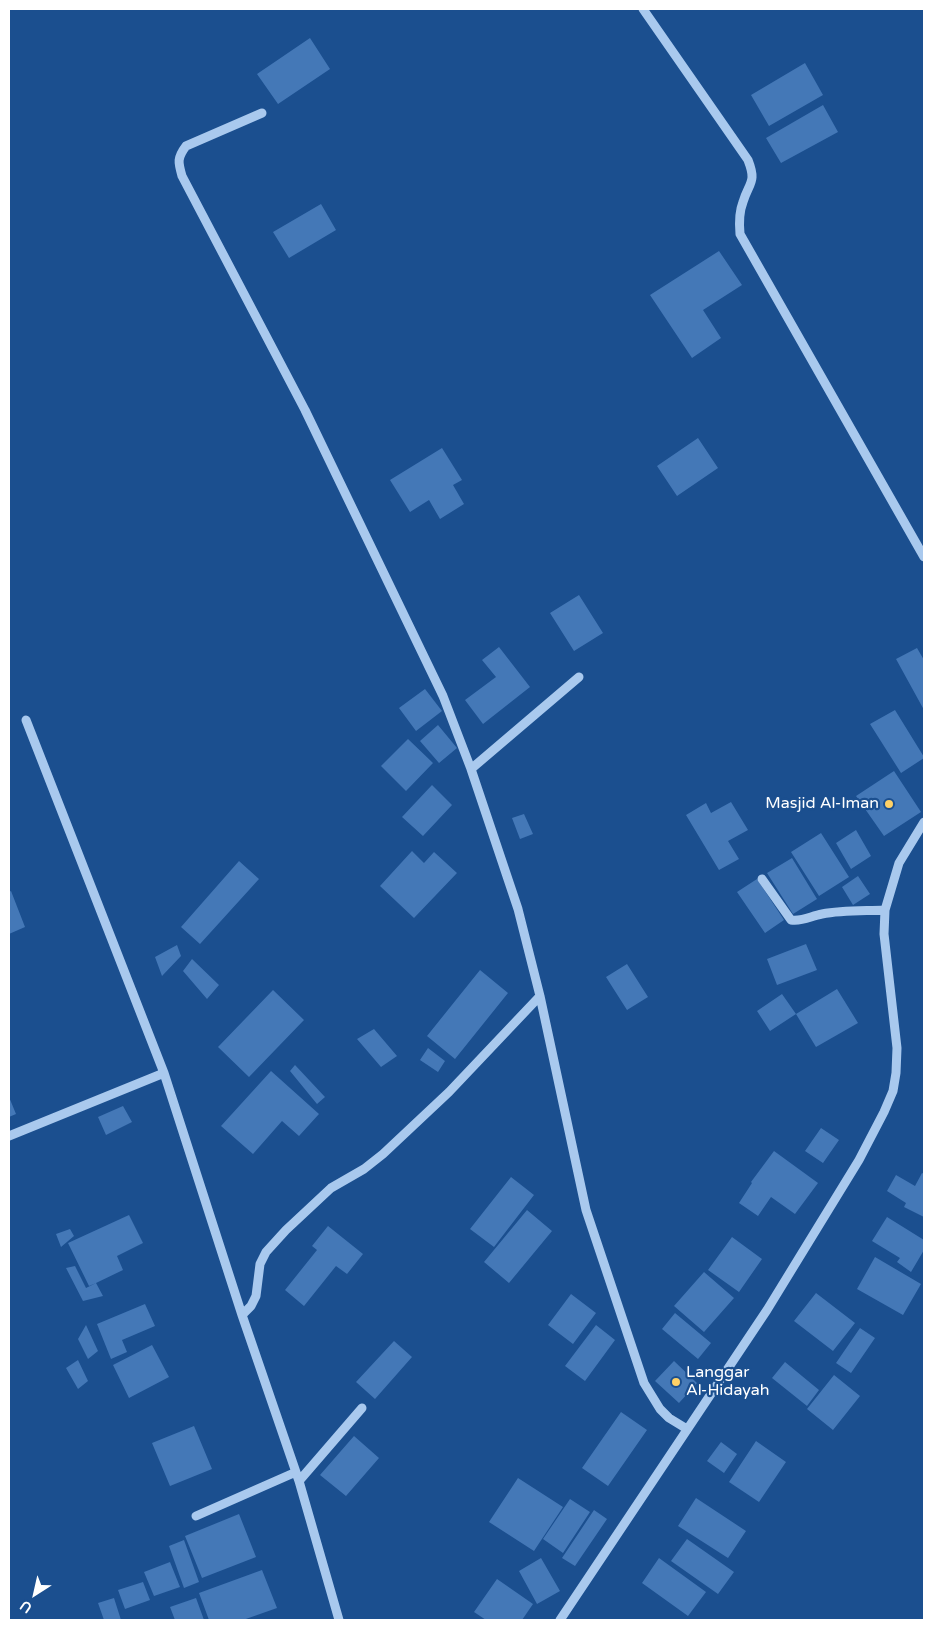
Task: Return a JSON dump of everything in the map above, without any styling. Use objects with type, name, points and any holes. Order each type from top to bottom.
[{"type":"street","points":[[643,9],[748,160],[752,172],[751,184],[743,201],[739,219],[740,234],[924,558]]},
{"type":"street","points":[[262,113],[186,146],[181,153],[178,163],[182,176],[306,410],[443,696],[471,769],[518,909],[540,996],[586,1210],[641,1374],[651,1396],[669,1418],[687,1429]]},
{"type":"street","points":[[471,769],[579,677]]},
{"type":"street","points":[[26,720],[164,1073],[242,1315],[297,1476],[339,1620]]},
{"type":"street","points":[[560,1620],[767,1310],[859,1160],[884,1112],[893,1091],[897,1048],[884,934],[885,910],[899,863],[924,822]]},
{"type":"street","points":[[762,878],[791,920],[840,912],[885,910]]},
{"type":"street","points":[[242,1315],[251,1306],[256,1296],[260,1264],[266,1252],[286,1230],[331,1188],[364,1169],[383,1154],[448,1092],[540,996]]},
{"type":"street","points":[[9,1136],[164,1073]]},
{"type":"street","points":[[196,1516],[297,1476],[362,1408]]},
{"type":"building","points":[[310,38],[330,69],[278,104],[257,74]]},
{"type":"building","points":[[805,63],[823,95],[769,126],[751,95]]},
{"type":"building","points":[[823,105],[838,132],[781,163],[766,138]]},
{"type":"building","points":[[321,204],[336,230],[289,258],[273,232]]},
{"type":"building","points":[[719,251],[742,285],[703,310],[721,338],[692,358],[650,295]]},
{"type":"building","points":[[698,438],[718,468],[677,496],[657,466]]},
{"type":"building","points":[[442,448],[462,480],[453,485],[464,504],[440,519],[429,500],[410,512],[390,480]]},
{"type":"building","points":[[579,595],[603,633],[574,651],[550,613]]},
{"type":"building","points":[[499,647],[530,687],[483,724],[465,700],[496,677],[482,660]]},
{"type":"building","points":[[917,648],[924,660],[924,710],[896,659]]},
{"type":"building","points":[[425,689],[442,711],[416,731],[399,708]]},
{"type":"building","points":[[895,710],[924,757],[901,773],[870,724]]},
{"type":"building","points":[[438,725],[457,748],[439,763],[420,741]]},
{"type":"building","points":[[408,739],[433,763],[406,791],[381,766]]},
{"type":"building","name":"Masjid Al-Iman","points":[[894,771],[921,812],[884,836],[856,796]]},
{"type":"building","points":[[432,785],[452,805],[423,836],[402,817]]},
{"type":"building","points":[[731,802],[748,830],[728,841],[739,859],[719,870],[686,815],[706,803],[711,813]]},
{"type":"building","points":[[524,814],[533,834],[520,839],[512,818]]},
{"type":"building","points":[[856,830],[871,856],[851,869],[836,843]]},
{"type":"building","points":[[821,833],[849,877],[819,896],[791,852]]},
{"type":"building","points":[[412,851],[424,863],[434,852],[457,873],[414,918],[380,886]]},
{"type":"building","points":[[792,858],[817,899],[793,914],[767,873]]},
{"type":"building","points":[[239,861],[259,879],[200,944],[181,927]]},
{"type":"building","points":[[858,876],[870,894],[853,905],[842,887]]},
{"type":"building","points":[[757,879],[784,920],[765,933],[737,892]]},
{"type":"building","points":[[11,891],[25,927],[9,934],[9,892]]},
{"type":"building","points":[[806,944],[817,970],[777,985],[767,959]]},
{"type":"building","points":[[177,945],[181,956],[162,976],[155,957]]},
{"type":"building","points":[[192,959],[219,985],[207,999],[183,971]]},
{"type":"building","points":[[627,964],[648,997],[627,1010],[606,977]]},
{"type":"building","points":[[480,970],[508,993],[455,1059],[427,1036]]},
{"type":"building","points":[[837,989],[858,1023],[816,1047],[796,1014]]},
{"type":"building","points":[[273,990],[304,1020],[249,1077],[218,1047]]},
{"type":"building","points":[[782,994],[796,1014],[770,1031],[757,1011]]},
{"type":"building","points":[[374,1029],[397,1056],[381,1067],[357,1039]]},
{"type":"building","points":[[428,1048],[445,1061],[438,1072],[420,1060]]},
{"type":"building","points":[[295,1065],[325,1097],[317,1104],[290,1071]]},
{"type":"building","points":[[271,1071],[319,1114],[299,1136],[282,1121],[253,1154],[221,1126]]},
{"type":"building","points":[[9,1097],[16,1114],[9,1117]]},
{"type":"building","points":[[123,1106],[132,1122],[106,1135],[98,1117]]},
{"type":"building","points":[[821,1128],[839,1140],[823,1163],[805,1151]]},
{"type":"building","points":[[774,1151],[818,1183],[795,1214],[771,1197],[758,1216],[739,1203],[751,1182]]},
{"type":"building","points":[[922,1173],[924,1174],[924,1217],[904,1207],[906,1203],[887,1191],[896,1175],[915,1186]]},
{"type":"building","points":[[511,1177],[534,1195],[494,1247],[470,1229]]},
{"type":"building","points":[[527,1210],[552,1231],[509,1283],[484,1262]]},
{"type":"building","points":[[129,1215],[143,1243],[117,1256],[123,1270],[89,1286],[68,1243]]},
{"type":"building","points":[[887,1217],[924,1240],[924,1250],[911,1272],[897,1262],[900,1258],[872,1241]]},
{"type":"building","points":[[328,1226],[363,1254],[347,1274],[336,1266],[304,1306],[285,1290],[317,1250],[312,1246]]},
{"type":"building","points":[[70,1229],[74,1236],[61,1247],[56,1234]]},
{"type":"building","points":[[732,1237],[762,1259],[739,1292],[708,1270]]},
{"type":"building","points":[[875,1257],[921,1284],[903,1315],[857,1289]]},
{"type":"building","points":[[75,1266],[86,1288],[96,1283],[103,1296],[83,1301],[66,1268]]},
{"type":"building","points":[[704,1272],[734,1298],[704,1332],[674,1306]]},
{"type":"building","points":[[816,1293],[855,1323],[833,1351],[794,1321]]},
{"type":"building","points":[[571,1294],[596,1313],[573,1344],[548,1325]]},
{"type":"building","points":[[145,1304],[155,1326],[122,1340],[127,1352],[111,1359],[97,1324]]},
{"type":"building","points":[[675,1313],[711,1343],[698,1359],[662,1329]]},
{"type":"building","points":[[86,1325],[98,1351],[88,1359],[78,1339]]},
{"type":"building","points":[[596,1325],[615,1340],[585,1381],[565,1366]]},
{"type":"building","points":[[860,1328],[875,1338],[851,1373],[836,1363]]},
{"type":"building","points":[[394,1341],[412,1357],[375,1399],[356,1382]]},
{"type":"building","points":[[152,1345],[169,1377],[129,1398],[113,1365]]},
{"type":"building","points":[[78,1360],[88,1381],[78,1389],[66,1368]]},
{"type":"building","name":"Langgar Al-Hidayah","points":[[674,1361],[697,1383],[679,1403],[655,1381]]},
{"type":"building","points":[[785,1362],[819,1390],[807,1406],[772,1378]]},
{"type":"building","points":[[834,1375],[860,1396],[833,1430],[807,1409]]},
{"type":"building","points":[[621,1412],[647,1430],[608,1486],[582,1468]]},
{"type":"building","points":[[194,1426],[212,1469],[170,1486],[152,1443]]},
{"type":"building","points":[[354,1436],[379,1458],[346,1496],[320,1475]]},
{"type":"building","points":[[756,1441],[786,1462],[759,1502],[729,1482]]},
{"type":"building","points":[[721,1442],[737,1454],[724,1473],[707,1461]]},
{"type":"building","points":[[518,1478],[563,1507],[534,1551],[489,1522]]},
{"type":"building","points":[[696,1498],[746,1531],[728,1558],[678,1526]]},
{"type":"building","points":[[570,1499],[590,1512],[563,1553],[543,1539]]},
{"type":"building","points":[[594,1510],[607,1519],[575,1566],[562,1558]]},
{"type":"building","points":[[239,1514],[256,1557],[202,1578],[185,1536]]},
{"type":"building","points":[[687,1539],[734,1572],[718,1594],[671,1561]]},
{"type":"building","points":[[184,1540],[199,1582],[184,1588],[169,1546]]},
{"type":"building","points":[[541,1558],[560,1591],[537,1604],[519,1571]]},
{"type":"building","points":[[659,1558],[706,1592],[688,1616],[642,1583]]},
{"type":"building","points":[[170,1562],[180,1587],[154,1596],[144,1572]]},
{"type":"building","points":[[262,1570],[277,1608],[243,1620],[209,1620],[199,1593]]},
{"type":"building","points":[[497,1579],[533,1604],[522,1620],[486,1620],[474,1612]]},
{"type":"building","points":[[143,1582],[150,1600],[125,1609],[118,1590]]},
{"type":"building","points":[[114,1598],[121,1620],[104,1620],[98,1603]]},
{"type":"building","points":[[196,1598],[204,1620],[175,1620],[170,1607]]},
{"type":"place","name":"Masjid Al-Iman","points":[[889,804]]},
{"type":"place","name":"Langgar Al-Hidayah","points":[[676,1382]]}]
